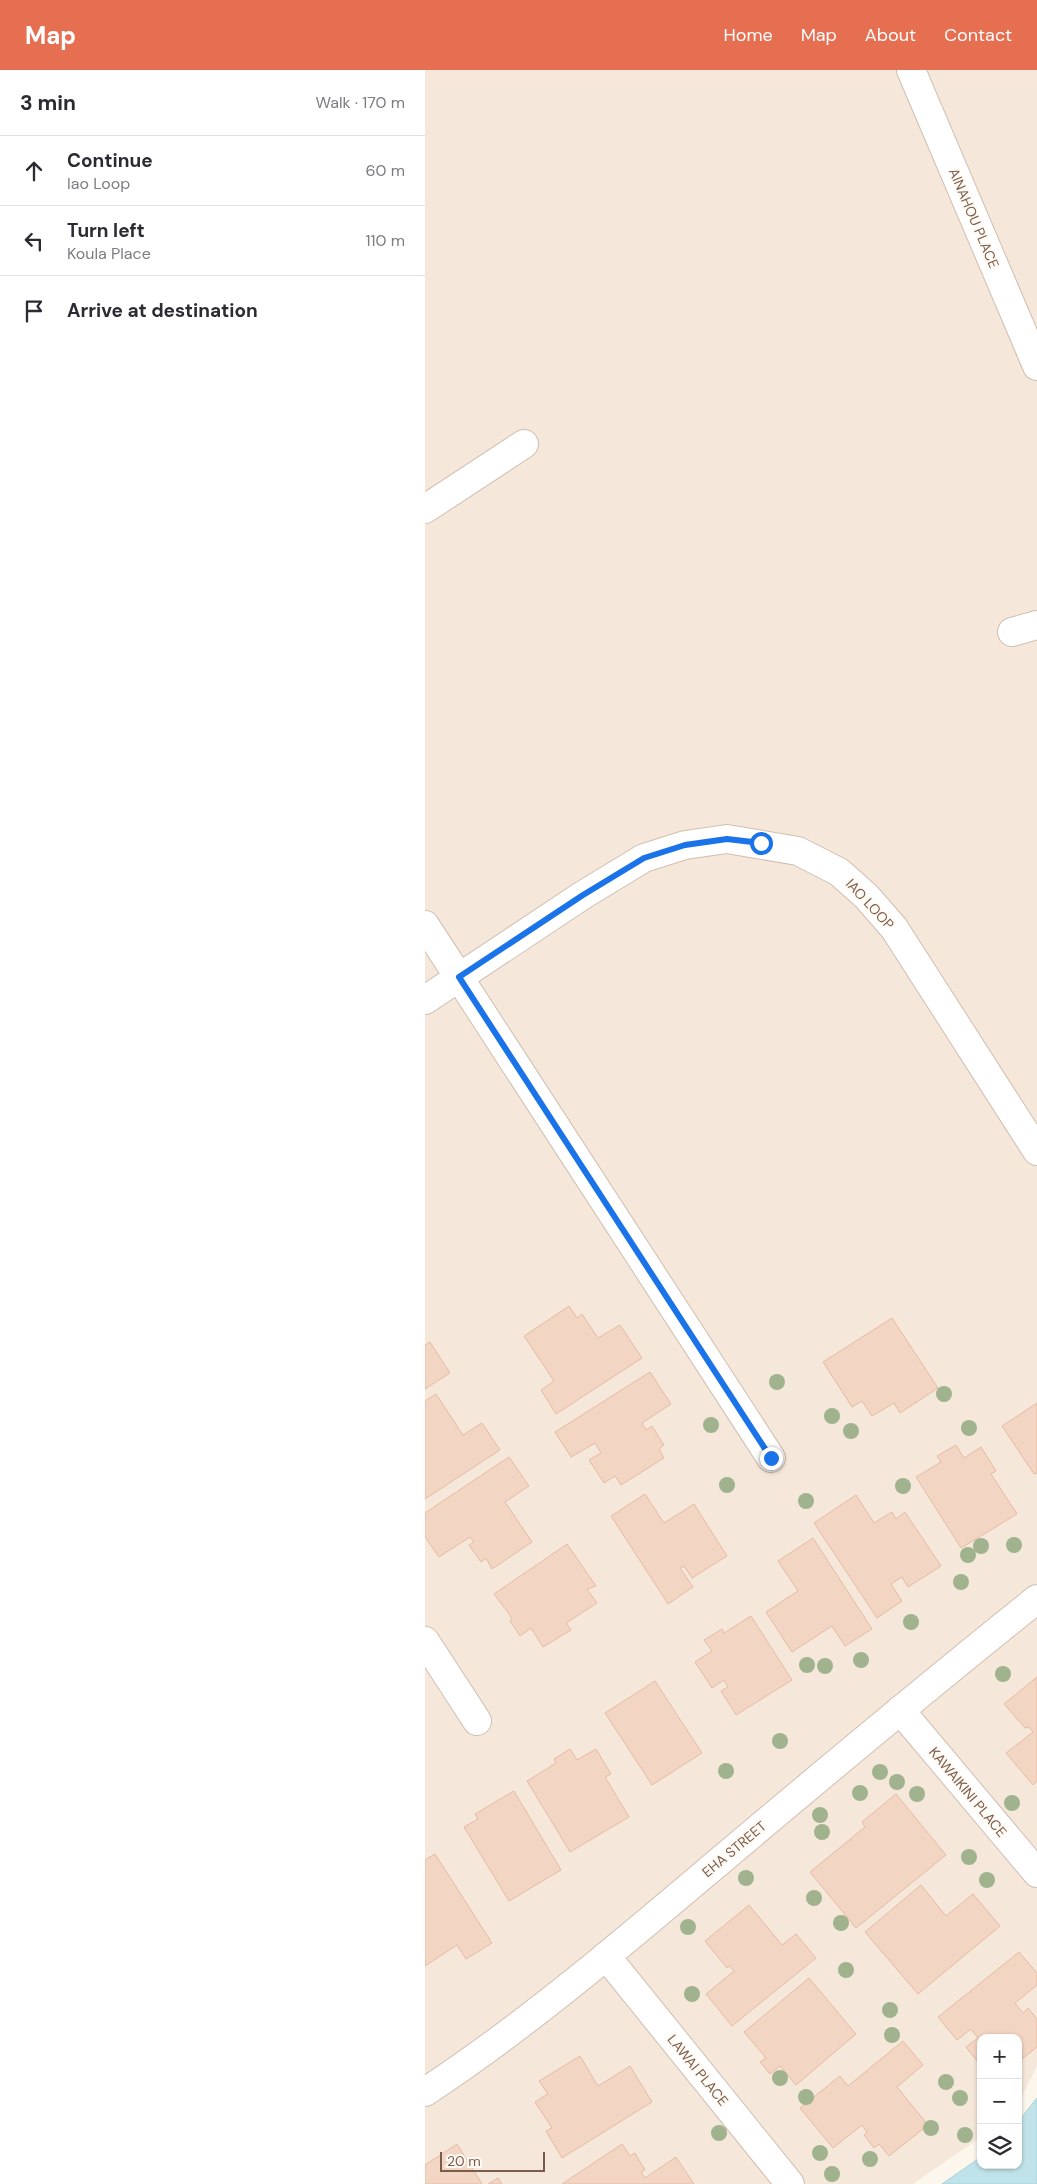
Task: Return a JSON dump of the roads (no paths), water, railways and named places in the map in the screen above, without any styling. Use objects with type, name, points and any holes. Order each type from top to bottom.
[{"type":"street","name":"AINAHOU PLACE","points":[[911,70],[1037,366]]},
{"type":"street","points":[[425,508],[524,444]]},
{"type":"street","name":"IAO LOOP","points":[[425,1000],[583,895],[644,858],[685,845],[727,839],[798,851],[839,872],[866,896],[894,928],[1037,1151]]},
{"type":"street","points":[[425,925],[771,1458]]},
{"type":"street","name":"EHA STREET","points":[[425,2092],[458,2070],[606,1956],[899,1710],[1037,1599]]},
{"type":"street","points":[[425,1641],[477,1721]]},
{"type":"street","name":"KAWAIKINI PLACE","points":[[899,1710],[1037,1873]]},
{"type":"street","name":"LAWAI PLACE","points":[[606,1956],[790,2184]]},
{"type":"water","points":[[1037,2098],[1037,2184],[942,2184],[977,2160],[977,2169],[1022,2169],[1022,2117]]}]
